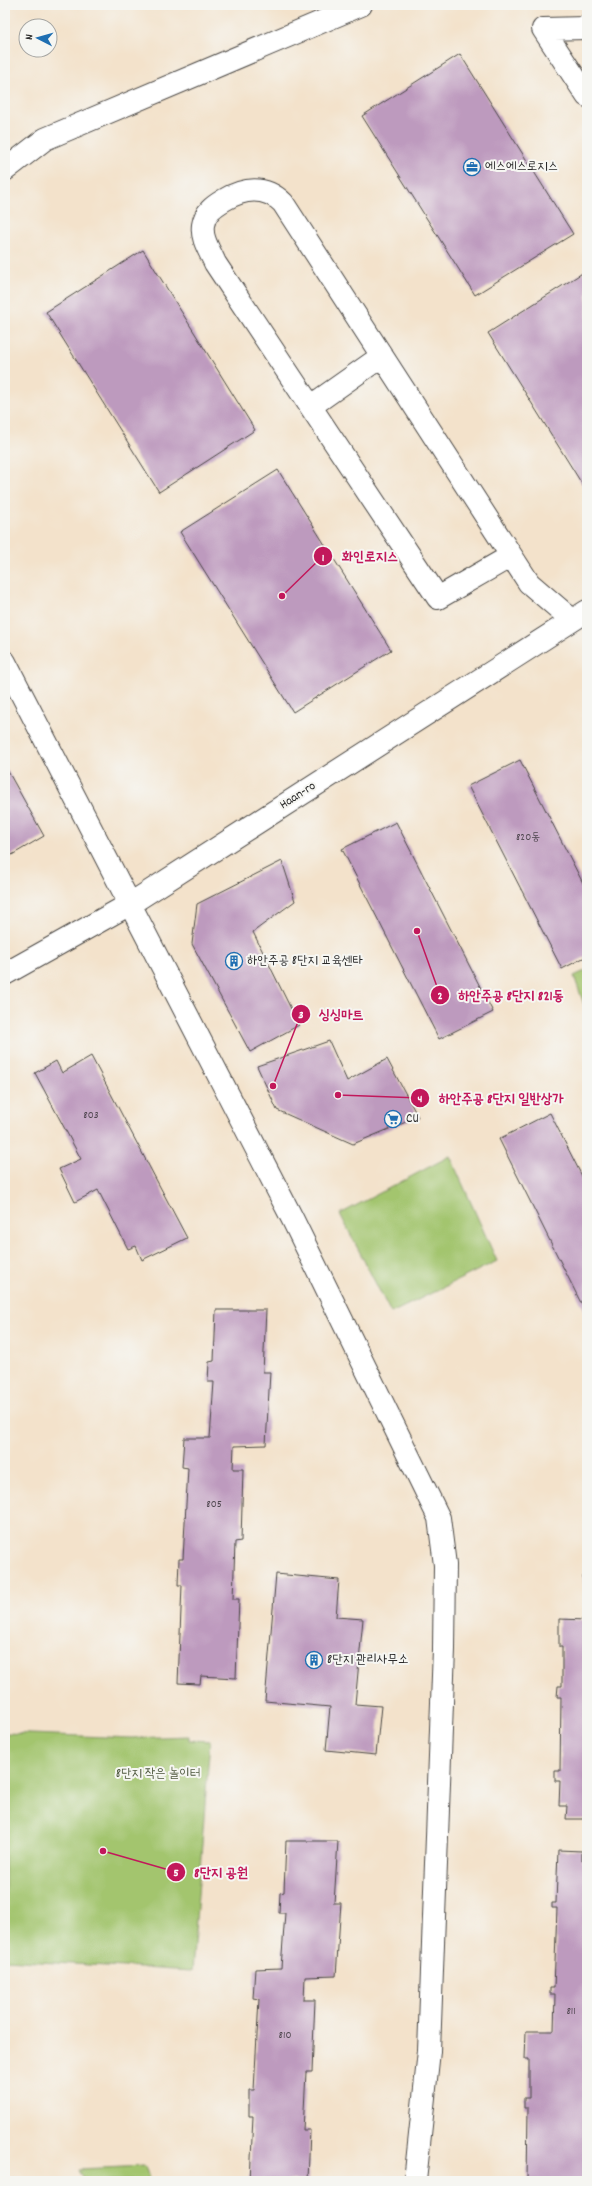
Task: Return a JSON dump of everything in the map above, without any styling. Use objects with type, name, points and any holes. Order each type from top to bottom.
[{"type":"street","points":[[5,170],[45,139],[362,5]]},
{"type":"street","points":[[587,28],[543,29],[587,96]]},
{"type":"street","points":[[511,556],[438,598],[215,262],[203,238],[203,225],[208,212],[214,206],[236,192],[252,189],[263,190],[276,196],[283,203],[529,583],[580,616]]},
{"type":"street","points":[[311,406],[382,356]]},
{"type":"street","name":"Haan-ro","points":[[5,974],[130,904],[580,616]]},
{"type":"street","points":[[5,662],[292,1218],[439,1518],[445,1565],[444,1649],[428,2051],[415,2181]]},
{"type":"green space","points":[[587,970],[587,1013],[574,976]]},
{"type":"green space","points":[[450,1156],[497,1261],[391,1313],[340,1214]]},
{"type":"green space","name":"8단지 작은 놀이터","points":[[5,1733],[131,1738],[189,1736],[189,1740],[210,1741],[192,1971],[5,1960]]},
{"type":"green space","points":[[145,2166],[150,2181],[85,2181],[79,2169]]},
{"type":"building","points":[[460,54],[573,234],[475,295],[362,116]]},
{"type":"building","points":[[143,250],[255,430],[159,492],[46,312]]},
{"type":"building","points":[[584,272],[587,276],[587,492],[488,333]]},
{"type":"building","points":[[278,470],[391,650],[293,712],[180,532]]},
{"type":"building","points":[[520,760],[587,891],[587,956],[562,969],[468,786]]},
{"type":"building","points":[[5,766],[44,836],[5,859]]},
{"type":"building","points":[[396,822],[493,1012],[439,1039],[342,849]]},
{"type":"building","name":"하안주공 8단지 교육센타","points":[[282,861],[295,901],[253,932],[299,1025],[250,1052],[192,944],[197,904]]},
{"type":"building","points":[[329,1041],[347,1081],[387,1059],[418,1117],[353,1144],[277,1110],[257,1066]]},
{"type":"building","points":[[91,1056],[187,1238],[142,1260],[136,1246],[128,1249],[98,1190],[75,1202],[59,1169],[81,1159],[35,1073],[56,1061],[62,1073]]},
{"type":"building","points":[[550,1113],[587,1186],[587,1315],[499,1139]]},
{"type":"building","points":[[216,1310],[266,1310],[263,1372],[270,1372],[266,1445],[234,1446],[233,1469],[243,1469],[241,1541],[235,1542],[233,1599],[239,1599],[236,1678],[201,1676],[200,1684],[178,1683],[182,1585],[178,1585],[179,1559],[183,1559],[188,1468],[182,1467],[184,1438],[210,1438],[214,1382],[208,1382],[209,1362],[214,1361]]},
{"type":"building","name":"8단지 관리사무소","points":[[276,1574],[339,1580],[336,1617],[363,1619],[355,1704],[381,1706],[376,1755],[326,1750],[330,1707],[265,1701]]},
{"type":"building","points":[[583,1576],[587,1576],[587,1583],[583,1583]]},
{"type":"building","points":[[559,1619],[587,1620],[587,1819],[566,1819],[567,1806],[559,1806],[560,1781],[555,1781],[555,1771],[560,1771],[561,1697],[557,1697],[558,1686],[562,1686],[562,1647],[559,1647]]},
{"type":"building","points":[[286,1841],[338,1841],[334,1903],[341,1903],[336,1976],[305,1977],[304,2000],[315,2000],[312,2072],[306,2072],[303,2130],[310,2130],[308,2181],[250,2181],[253,2116],[249,2116],[249,2090],[254,2090],[259,1999],[253,1998],[255,1969],[281,1968],[285,1913],[279,1913],[280,1893],[284,1892]]},
{"type":"building","points":[[558,1850],[582,1851],[582,1861],[587,1861],[587,2181],[527,2181],[528,2108],[524,2108],[524,2098],[529,2098],[529,2059],[525,2059],[526,2031],[554,2031],[555,1994],[550,1994],[550,1988],[554,1988],[557,1908],[552,1908],[552,1903],[556,1903]]},
{"type":"place","name":"에스에스로지스","points":[[472,167]]},
{"type":"place","name":"화인로지스","points":[[282,596]]},
{"type":"place","name":"하안주공 8단지 821동","points":[[417,931]]},
{"type":"place","name":"하안주공 8단지 교육센타","points":[[234,961]]},
{"type":"place","name":"싱싱마트","points":[[273,1086]]},
{"type":"place","name":"하안주공 8단지 일반상가","points":[[338,1095]]},
{"type":"place","name":"CU","points":[[393,1119]]},
{"type":"place","name":"8단지 관리사무소","points":[[314,1660]]},
{"type":"place","name":"8단지 공원","points":[[103,1851]]}]
